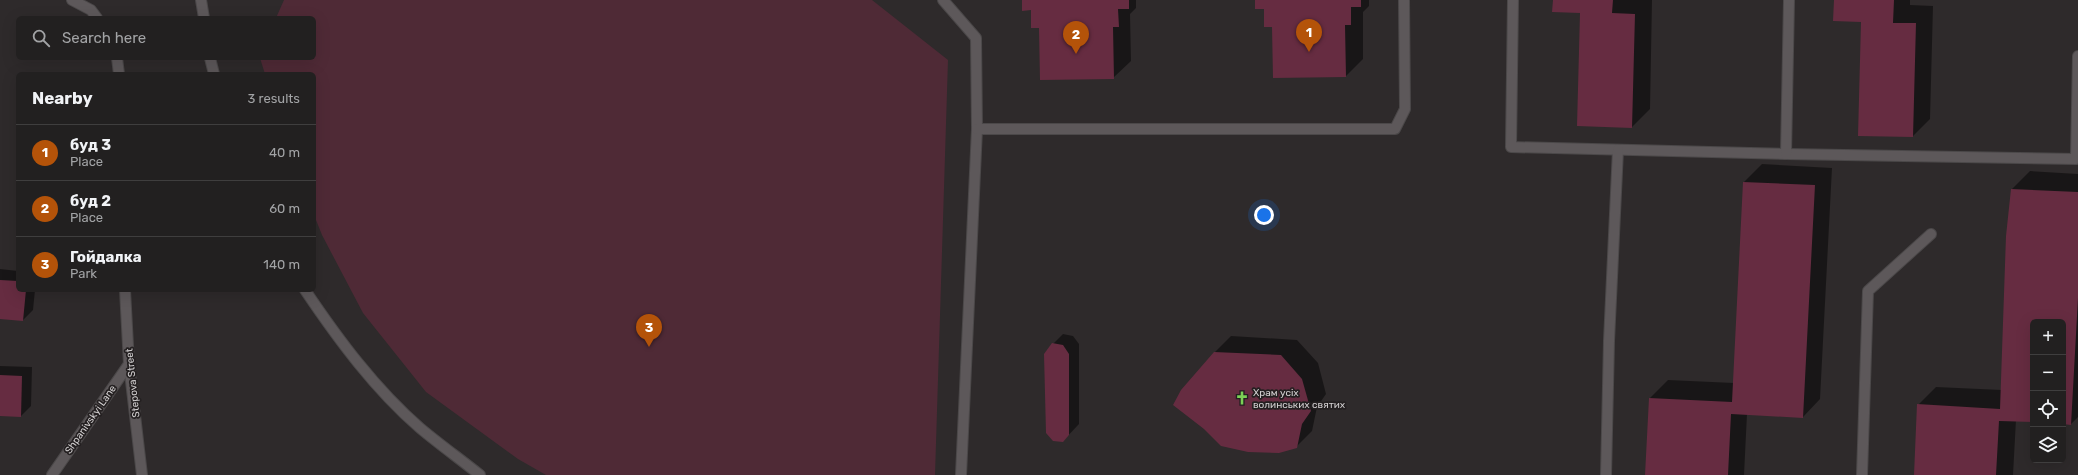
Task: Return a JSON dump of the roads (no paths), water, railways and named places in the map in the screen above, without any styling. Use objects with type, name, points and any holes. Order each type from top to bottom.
[{"type":"street","points":[[72,0],[91,10],[96,16]]},
{"type":"street","points":[[201,0],[204,16]]},
{"type":"street","points":[[943,0],[976,38],[977,129],[961,475]]},
{"type":"street","points":[[977,129],[1395,129],[1406,109],[1404,0]]},
{"type":"street","points":[[1513,0],[1511,147],[2076,159],[2078,56]]},
{"type":"street","points":[[1786,154],[1789,0]]},
{"type":"street","points":[[117,60],[120,72]]},
{"type":"street","points":[[210,60],[214,72]]},
{"type":"street","points":[[1606,475],[1609,341],[1618,150]]},
{"type":"street","points":[[1862,475],[1868,291],[1931,234]]},
{"type":"street","name":"Stepova Street","points":[[125,292],[129,364],[142,475]]},
{"type":"street","points":[[306,292],[331,328],[376,384],[420,428],[480,475]]},
{"type":"street","name":"Shpanivskyi Lane","points":[[52,475],[129,364]]},
{"type":"place","name":"буд 3","points":[[1309,52]]},
{"type":"place","name":"буд 2","points":[[1076,54]]},
{"type":"place","name":"Гойдалка","points":[[649,347]]},
{"type":"place","name":"Храм усіх волинських святих","points":[[1242,398]]}]
